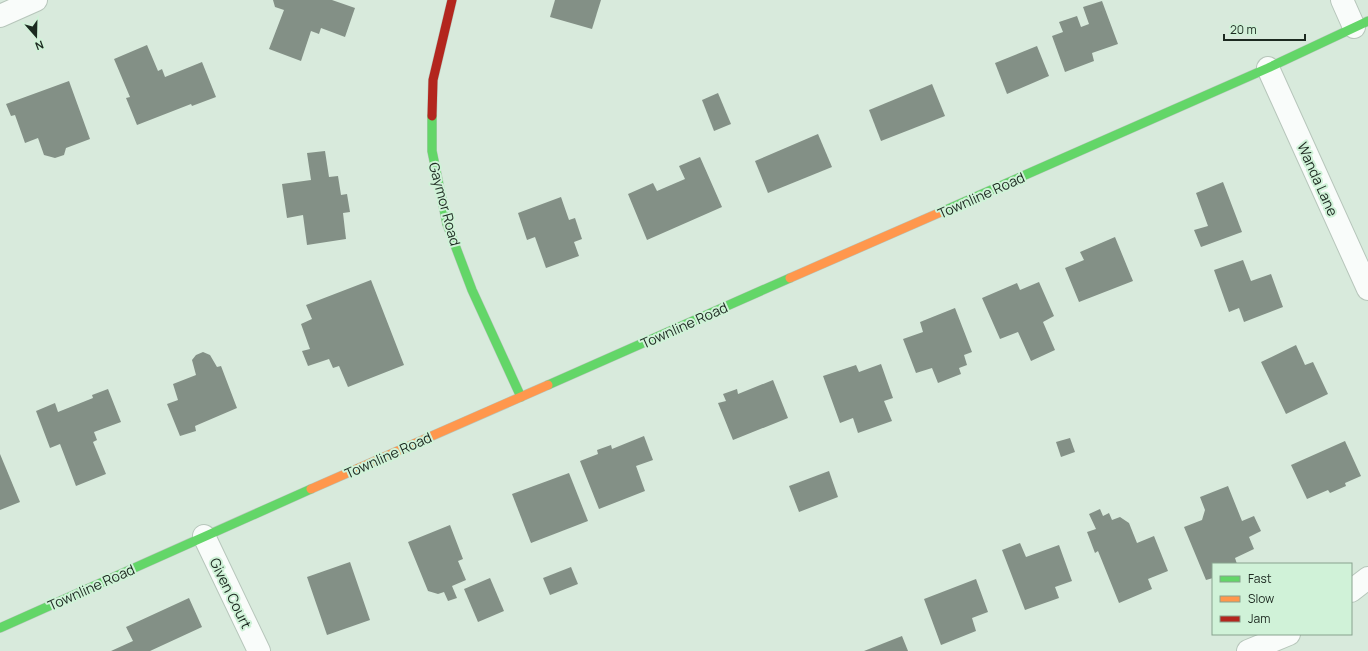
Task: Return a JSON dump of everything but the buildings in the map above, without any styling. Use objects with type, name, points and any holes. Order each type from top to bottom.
[{"type":"street","points":[[0,16],[36,0]]},
{"type":"street","name":"Gaymor Road","points":[[452,0],[433,80],[432,152],[447,224],[472,290],[521,397]]},
{"type":"street","points":[[1342,0],[1361,24]]},
{"type":"street","name":"Townline Road","points":[[0,628],[204,536],[1268,68],[1361,24]]},
{"type":"street","name":"Wanda Lane","points":[[1268,68],[1368,289]]},
{"type":"street","name":"Given Court","points":[[204,536],[259,651]]},
{"type":"street","points":[[1352,590],[1368,578]]},
{"type":"street","points":[[1248,651],[1287,635]]},
{"type":"traffic: fast","points":[[941,212],[1268,68],[1368,21]]},
{"type":"traffic: fast","points":[[432,116],[432,151],[447,224],[472,290],[521,397]]},
{"type":"traffic: fast","points":[[548,385],[790,278]]},
{"type":"traffic: fast","points":[[0,628],[311,489]]},
{"type":"traffic: slow","points":[[790,278],[941,212]]},
{"type":"traffic: slow","points":[[311,489],[548,385]]},
{"type":"traffic: jam","points":[[432,116],[433,80],[452,0]]}]
